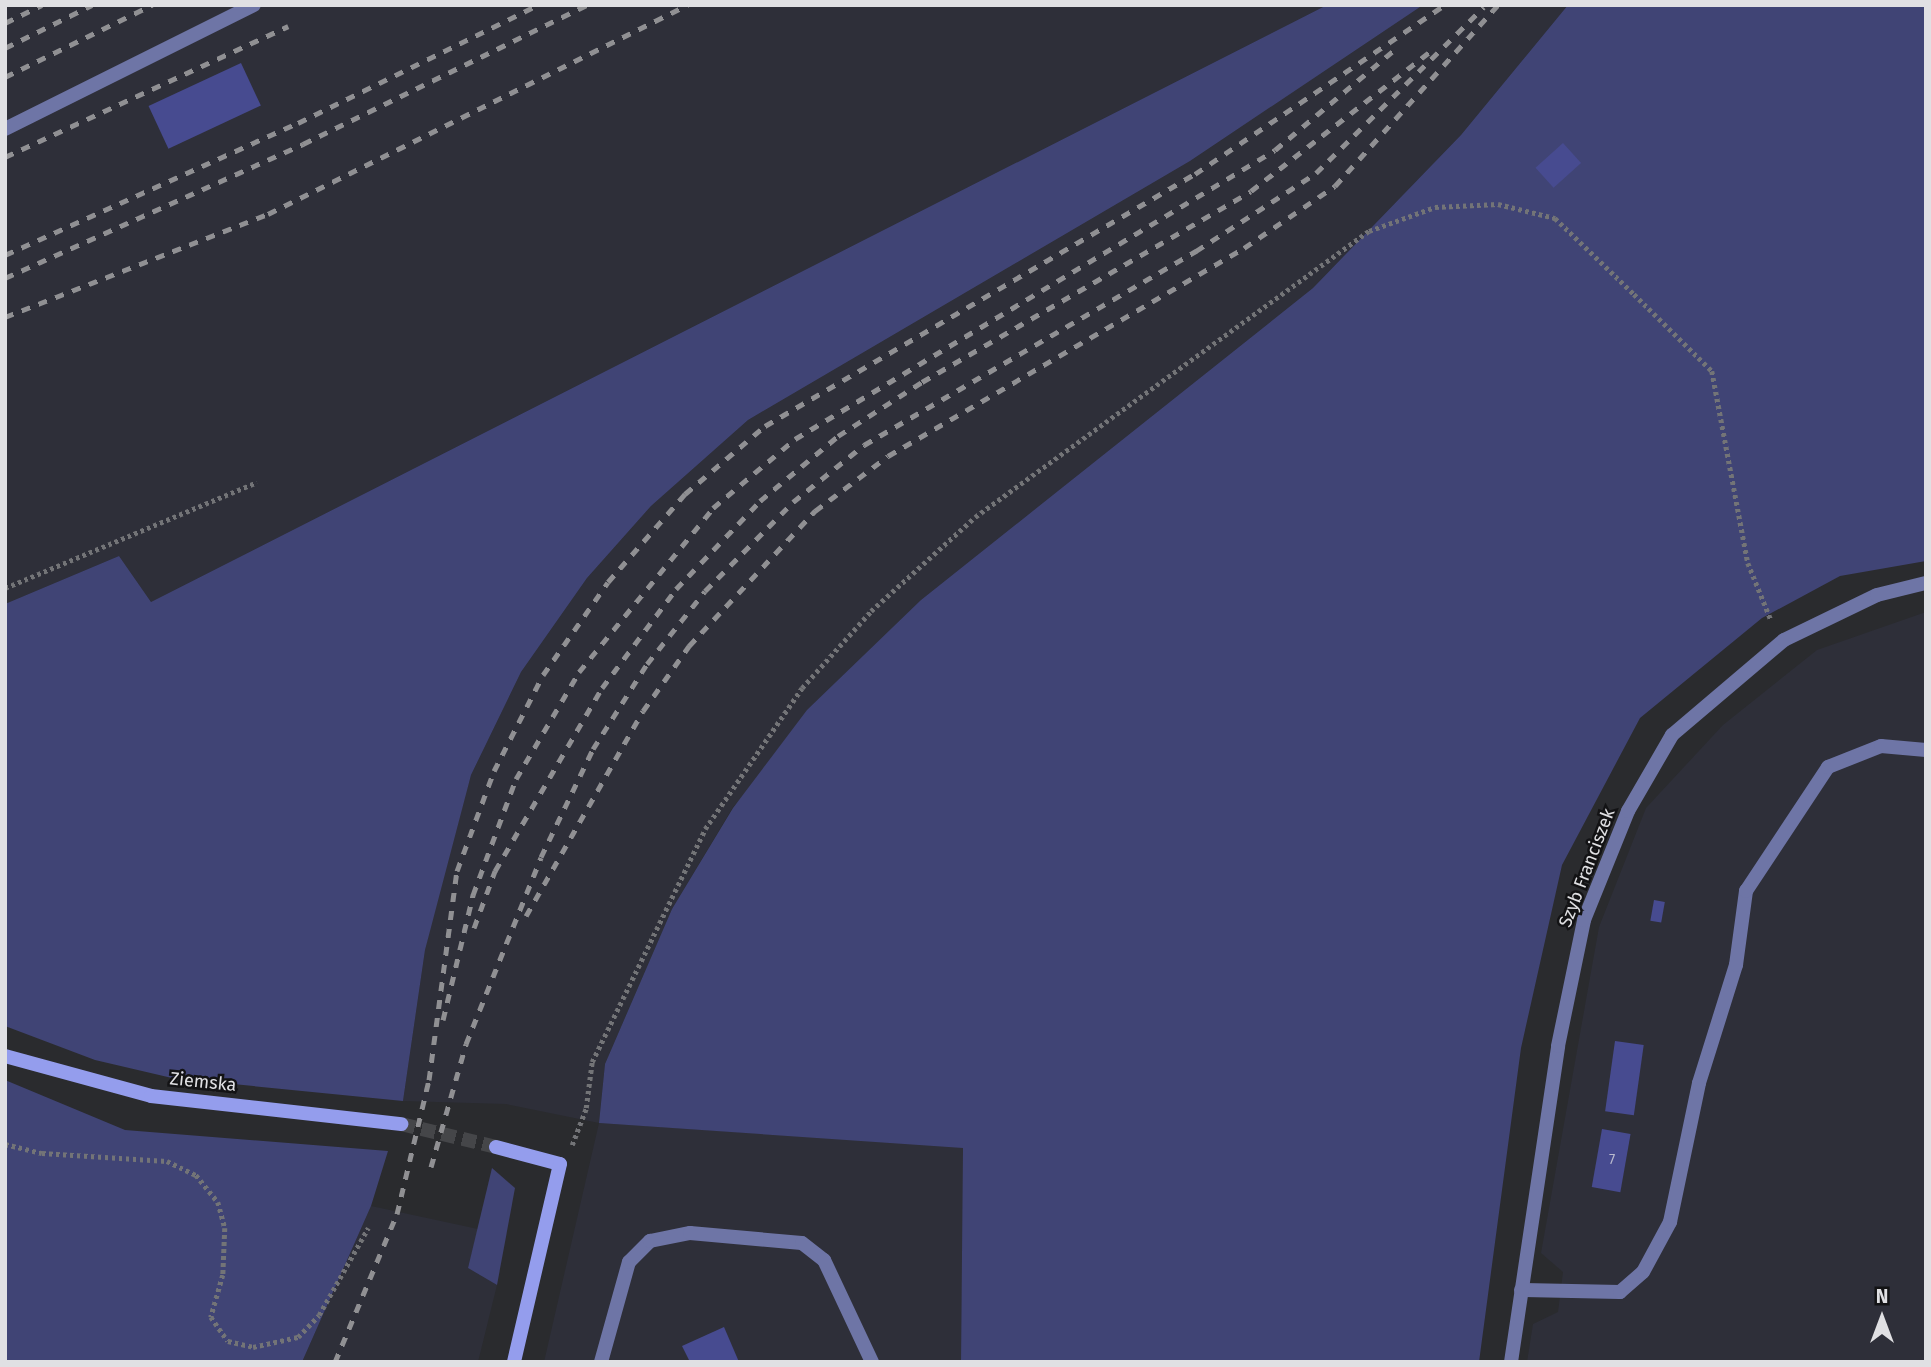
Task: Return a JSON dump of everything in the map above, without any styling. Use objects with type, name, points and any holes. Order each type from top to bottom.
[{"type":"street","points":[[5,129],[254,5]]},
{"type":"street","name":"Szyb Franciszek","points":[[1511,1362],[1558,1046],[1584,920],[1623,823],[1672,735],[1784,640],[1877,595],[1926,583]]},
{"type":"street","points":[[1521,1290],[1620,1292],[1643,1272],[1670,1222],[1699,1083],[1736,965],[1746,891],[1828,767],[1881,746],[1926,750]]},
{"type":"street","name":"Ziemska","points":[[5,1056],[79,1082],[151,1096],[401,1124]]},
{"type":"street","points":[[496,1147],[560,1164],[514,1362]]},
{"type":"street","points":[[601,1362],[629,1262],[650,1241],[690,1233],[802,1242],[824,1260],[872,1362]]},
{"type":"path","points":[[560,1164],[577,1137],[592,1062],[613,1011],[705,829],[802,688],[871,611],[975,517],[1369,231],[1435,207],[1498,204],[1555,218],[1712,371],[1748,563],[1762,605],[1784,640]]},
{"type":"path","points":[[5,587],[257,481]]},
{"type":"path","points":[[5,1144],[42,1153],[167,1161],[196,1175],[218,1202],[225,1228],[223,1275],[211,1317],[228,1341],[253,1347],[298,1337],[319,1315],[368,1228]]},
{"type":"shaded area","points":[[5,5],[1327,5],[151,602],[119,556],[5,604]]},
{"type":"shaded area","points":[[1327,5],[1423,5],[1190,161],[748,420],[651,506],[587,578],[521,672],[471,775],[425,950],[403,1101],[172,1078],[95,1060],[5,1026],[5,604],[119,556],[151,602]]},
{"type":"shaded area","points":[[1423,5],[1568,5],[1461,135],[1313,288],[921,600],[733,807],[672,909],[605,1064],[599,1123],[506,1104],[403,1101],[425,950],[447,854],[471,775],[521,672],[587,578],[651,506],[748,420],[1190,161]]},
{"type":"shaded area","points":[[1568,5],[1926,5],[1926,561],[1840,576],[1762,618],[1640,718],[1562,865],[1521,1048],[1479,1362],[961,1362],[963,1148],[599,1123],[605,1064],[672,909],[733,808],[807,710],[921,600],[1313,288],[1461,135]]},
{"type":"shaded area","points":[[1926,612],[1926,1362],[1527,1362],[1533,1324],[1558,1312],[1563,1272],[1541,1253],[1599,927],[1646,808],[1723,725],[1817,650]]},
{"type":"shaded area","points":[[5,1080],[125,1130],[388,1151],[371,1206],[302,1362],[5,1362]]},
{"type":"shaded area","points":[[599,1123],[964,1147],[961,1362],[544,1362]]},
{"type":"shaded area","points":[[492,1168],[515,1188],[497,1285],[468,1268]]},
{"type":"shaded area","points":[[371,1206],[478,1229],[468,1268],[497,1285],[478,1362],[302,1362]]},
{"type":"building","points":[[241,63],[261,106],[168,149],[149,106]]},
{"type":"building","points":[[1563,143],[1581,163],[1554,188],[1536,168]]},
{"type":"building","points":[[1654,900],[1665,902],[1661,923],[1650,921]]},
{"type":"building","points":[[1615,1041],[1644,1045],[1634,1115],[1605,1111]]},
{"type":"building","points":[[1602,1129],[1631,1134],[1620,1192],[1592,1187]]},
{"type":"building","points":[[724,1327],[739,1362],[690,1362],[682,1346]]},
{"type":"tunnel","points":[[401,1124],[496,1147]]},
{"type":"railway","points":[[5,23],[42,5]]},
{"type":"railway","points":[[5,48],[92,5]]},
{"type":"railway","points":[[5,77],[152,5]]},
{"type":"railway","points":[[5,255],[298,123],[538,5]]},
{"type":"railway","points":[[5,278],[303,144],[587,5]]},
{"type":"railway","points":[[5,317],[268,214],[688,5]]},
{"type":"railway","points":[[335,1362],[397,1214],[429,1080],[457,871],[494,771],[543,675],[608,582],[685,494],[765,426],[1195,174],[1445,5]]},
{"type":"railway","points":[[526,916],[643,711],[689,646],[815,511],[888,456],[1244,248],[1335,186],[1498,5]]},
{"type":"railway","points":[[431,1167],[466,1044],[541,857],[593,749],[647,664],[705,591],[793,502],[864,445],[1196,251],[1316,173],[1484,7]]},
{"type":"railway","points":[[5,157],[288,26]]},
{"type":"railway","points":[[443,1020],[473,895],[516,779],[579,672],[713,508],[795,439],[1275,150],[1394,50]]},
{"type":"railway","points":[[474,928],[495,871],[602,688],[676,589],[760,501],[838,436],[922,382],[1251,191],[1432,50]]}]
